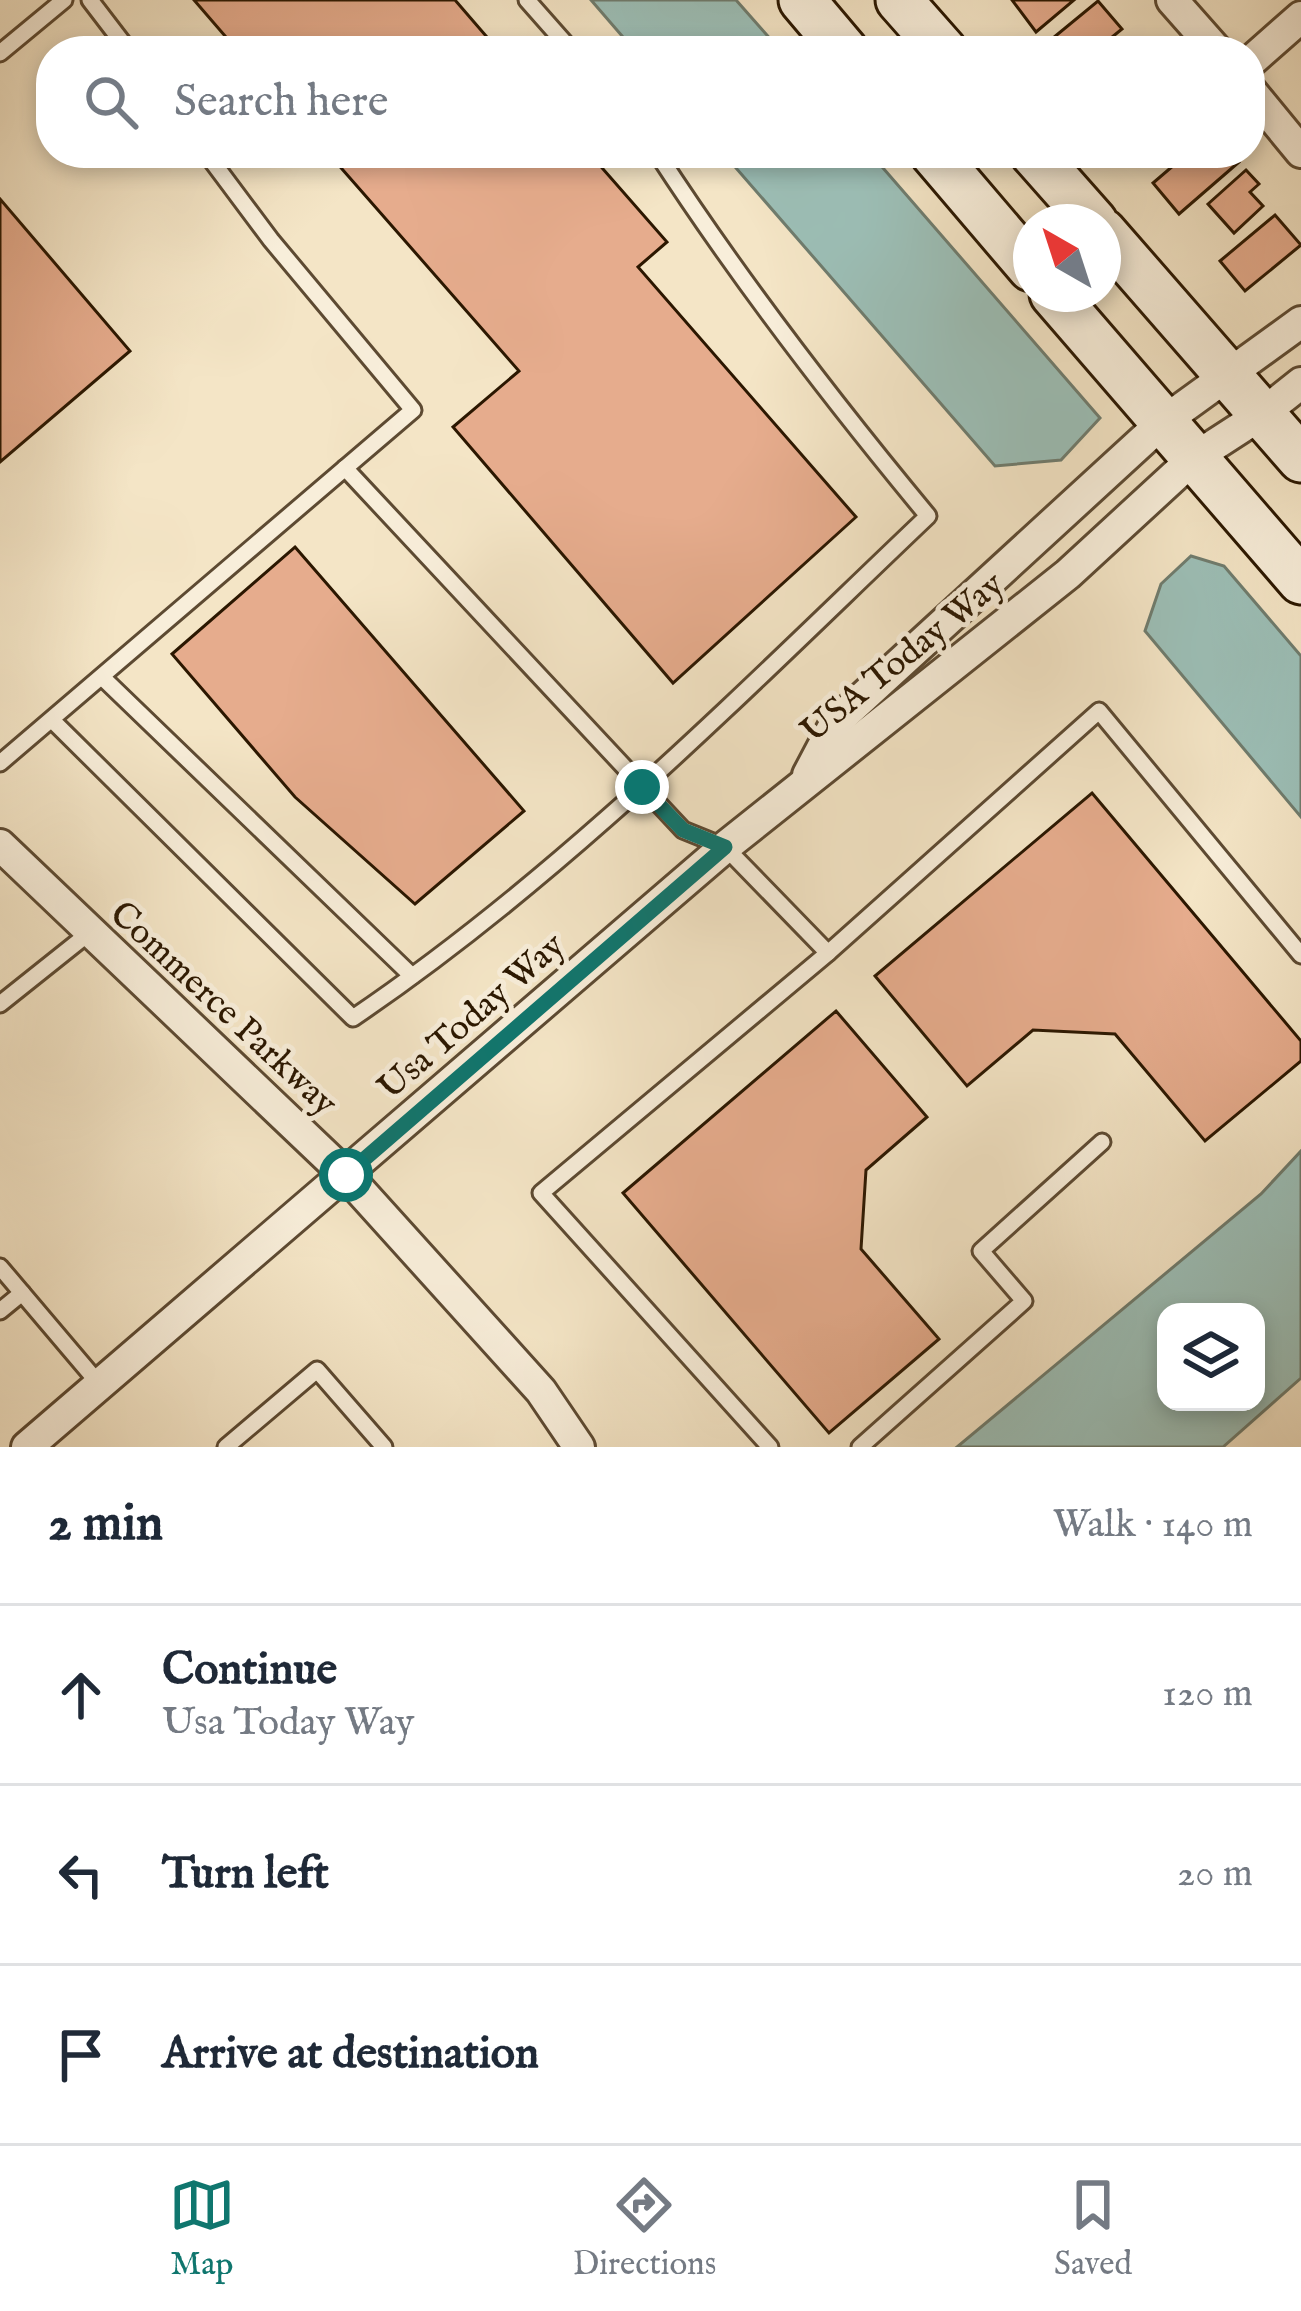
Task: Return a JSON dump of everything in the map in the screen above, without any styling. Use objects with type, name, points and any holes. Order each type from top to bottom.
[{"type":"main road","points":[[802,0],[832,36]]},
{"type":"main road","points":[[899,0],[931,36]]},
{"type":"main road","points":[[946,168],[1013,247]]},
{"type":"main road","points":[[1047,168],[1078,204]]},
{"type":"main road","points":[[1121,252],[1301,459]]},
{"type":"main road","points":[[1069,312],[1301,581]]},
{"type":"street","points":[[1172,0],[1204,36]]},
{"type":"street","points":[[1265,49],[1301,17]]},
{"type":"street","points":[[1265,108],[1301,152]]},
{"type":"street","name":"USA Today Way","points":[[802,785],[836,722],[1163,422],[1301,322]]},
{"type":"street","name":"USA Today Way","points":[[802,785],[1068,574],[1194,458],[1301,383]]},
{"type":"street","name":"Usa Today Way","points":[[27,1447],[802,785]]},
{"type":"street","name":"Commerce Parkway","points":[[0,845],[346,1175],[541,1391],[578,1447]]},
{"type":"lane","points":[[0,53],[64,0]]},
{"type":"lane","points":[[90,0],[118,36]]},
{"type":"lane","points":[[527,0],[559,36]]},
{"type":"lane","points":[[0,763],[412,410],[217,168]]},
{"type":"lane","points":[[52,720],[353,1018],[412,976],[642,787],[928,516],[820,386],[718,247],[668,168]]},
{"type":"lane","points":[[345,468],[683,830],[725,847],[828,953]]},
{"type":"lane","points":[[102,677],[412,976]]},
{"type":"lane","points":[[770,1447],[541,1193],[828,953],[1099,711],[1301,955]]},
{"type":"lane","points":[[0,1004],[89,933]]},
{"type":"lane","points":[[860,1447],[1024,1301],[981,1251],[1102,1142]]},
{"type":"lane","points":[[0,1267],[100,1385]]},
{"type":"lane","points":[[0,1311],[22,1293]]},
{"type":"lane","points":[[226,1447],[316,1370],[384,1447]]},
{"type":"water","points":[[591,0],[736,0],[768,36],[622,36]]},
{"type":"water","points":[[736,168],[883,168],[1100,418],[1061,460],[995,466]]},
{"type":"water","points":[[1191,556],[1224,566],[1301,656],[1301,817],[1145,631],[1161,584]]},
{"type":"water","points":[[1301,1151],[1301,1378],[1265,1410],[1265,1303],[1157,1303],[1157,1411],[1264,1411],[1223,1447],[957,1447],[1261,1194]]},
{"type":"building","points":[[194,0],[455,0],[486,36],[225,36]]},
{"type":"building","points":[[1012,0],[1074,0],[1036,32]]},
{"type":"building","points":[[1098,1],[1122,29],[1113,36],[1055,36]]},
{"type":"building","points":[[341,168],[602,168],[667,242],[638,267],[856,517],[673,683],[453,427],[519,371]]},
{"type":"building","points":[[1170,168],[1232,168],[1179,214],[1153,183]]},
{"type":"building","points":[[1246,170],[1259,184],[1250,192],[1263,206],[1234,233],[1208,204]]},
{"type":"building","points":[[0,199],[130,351],[0,462]]},
{"type":"building","points":[[1275,215],[1301,245],[1245,291],[1220,261]]},
{"type":"building","points":[[295,547],[524,811],[415,904],[295,797],[172,654]]},
{"type":"building","points":[[1092,793],[1301,1041],[1301,1061],[1205,1141],[1115,1034],[1033,1030],[967,1086],[875,976]]},
{"type":"building","points":[[836,1011],[927,1117],[866,1170],[861,1249],[939,1339],[829,1433],[623,1193]]},
{"type":"route","points":[[346,1175],[725,847],[683,830],[642,787]]}]
